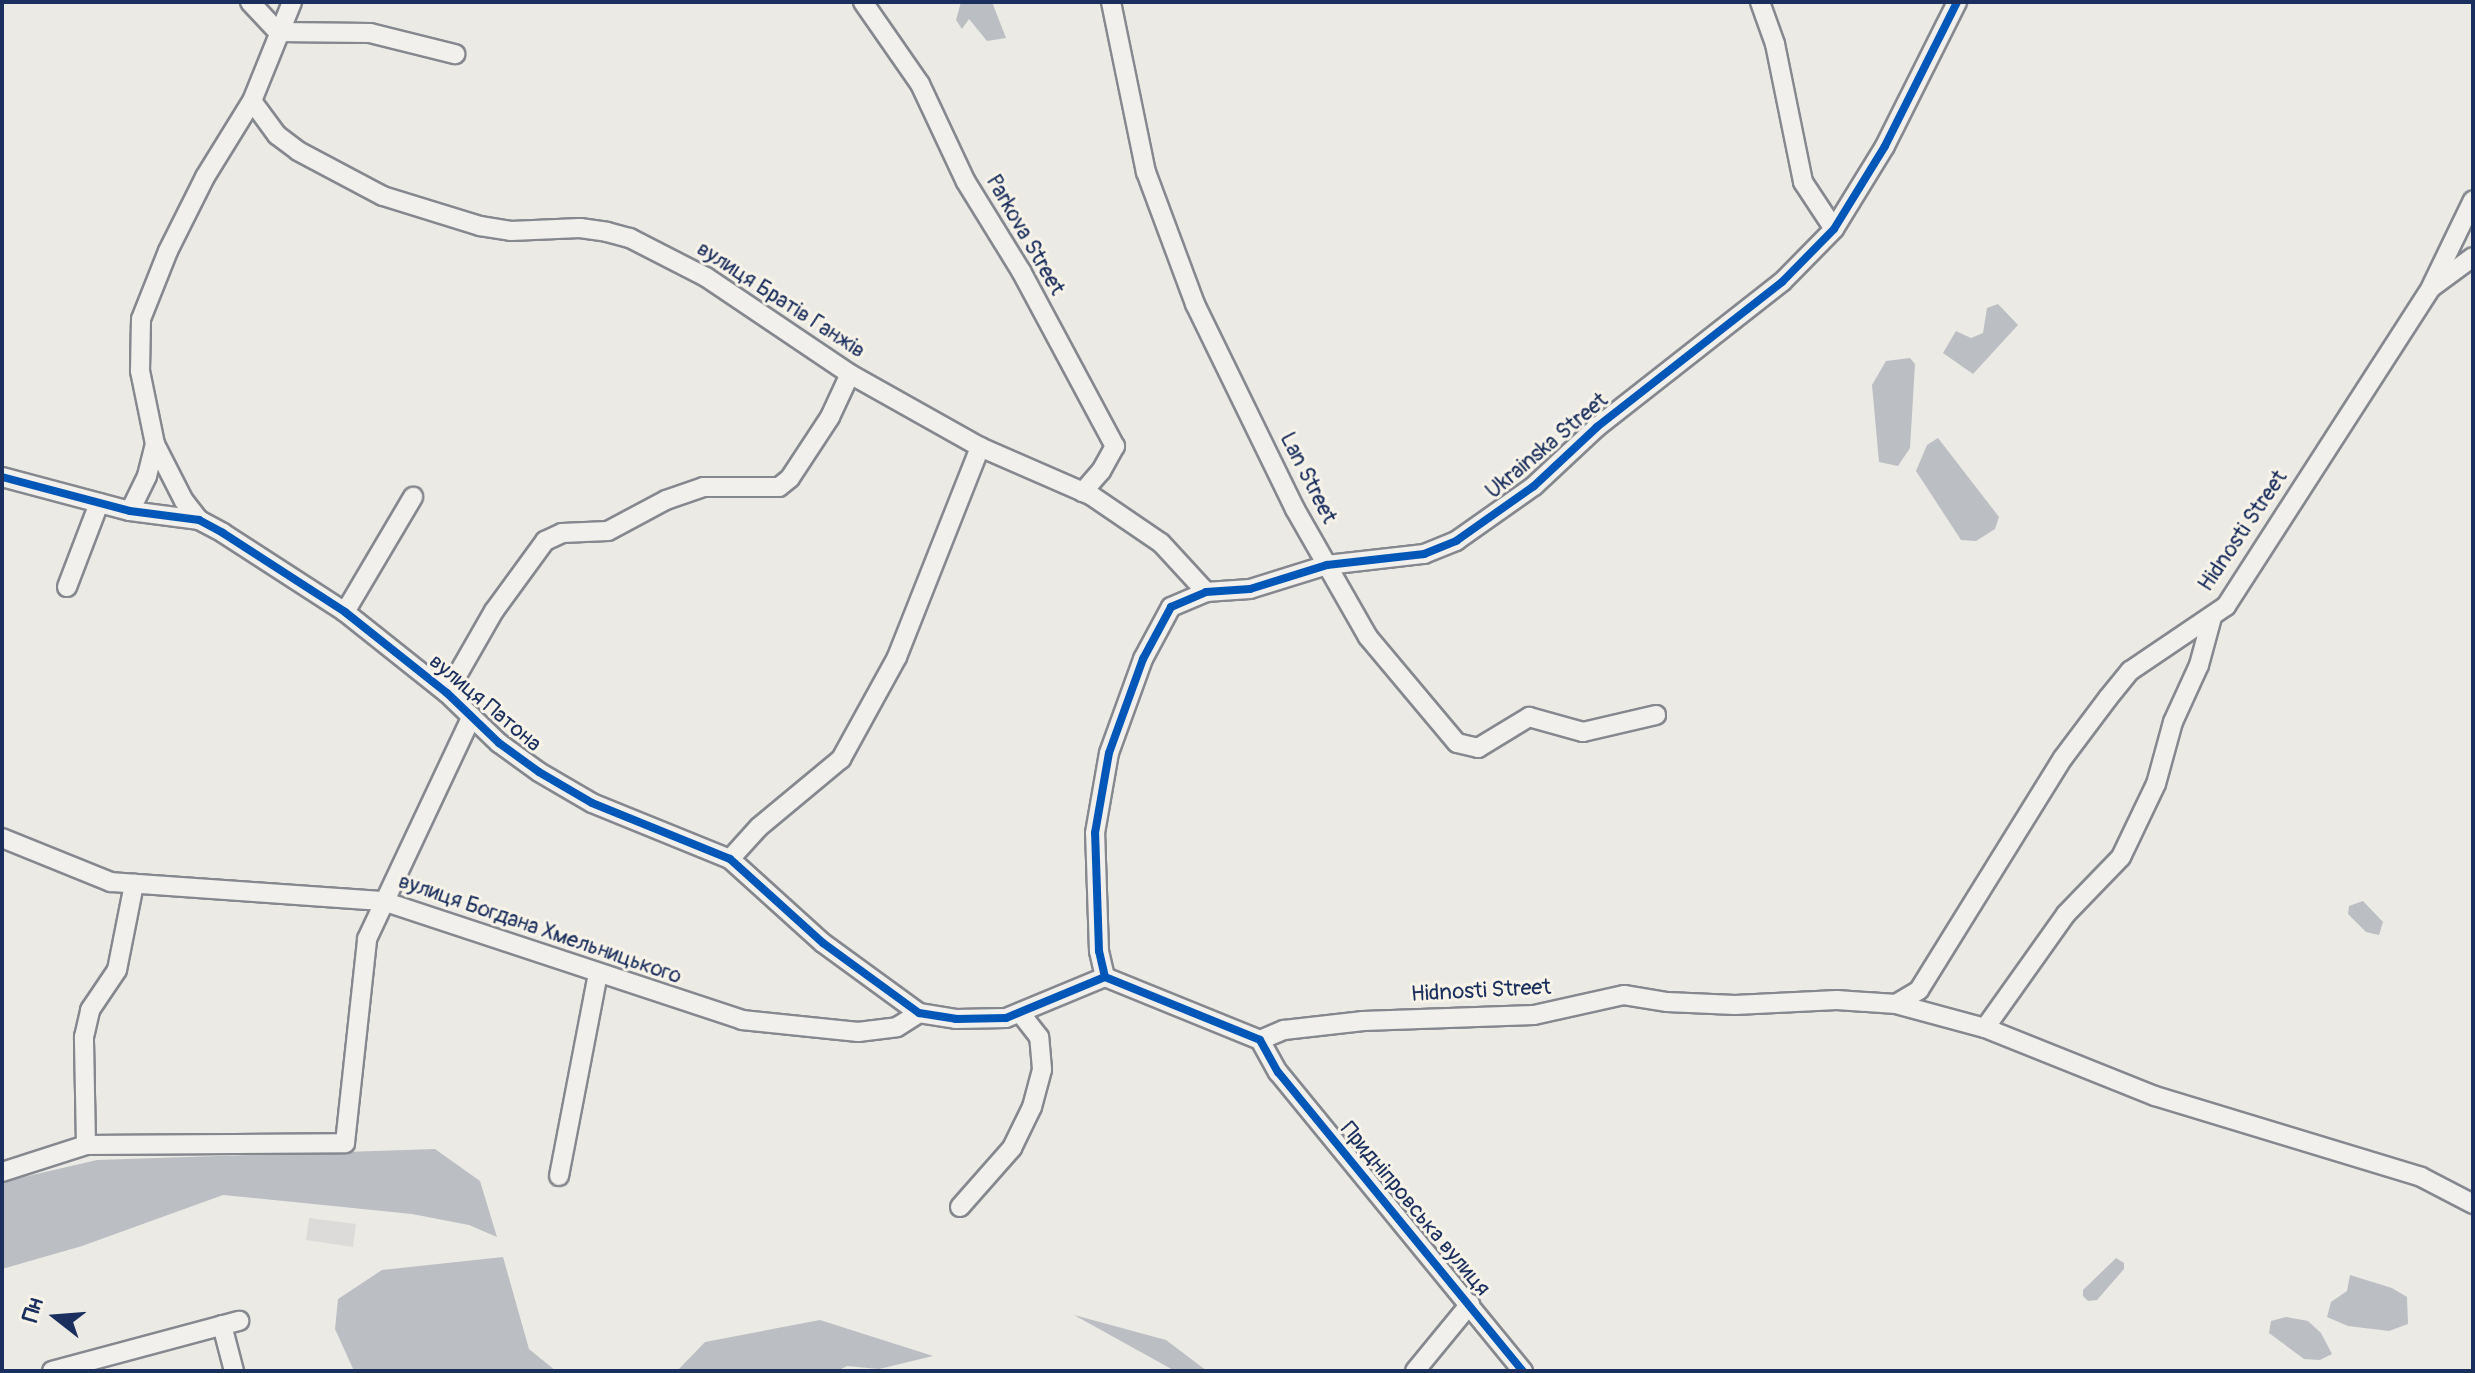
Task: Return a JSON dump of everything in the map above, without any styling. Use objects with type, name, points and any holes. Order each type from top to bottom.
[{"type":"street","points":[[250,2],[278,32],[370,33],[455,54]]},
{"type":"street","points":[[130,511],[147,476],[155,444],[140,371],[141,319],[174,239],[205,177],[252,101],[292,2]]},
{"type":"street","name":"Parkova Street","points":[[863,2],[920,84],[966,182],[1021,271],[1115,446],[1101,471],[1083,492]]},
{"type":"street","name":"Lan Street","points":[[1111,2],[1146,172],[1195,304],[1295,509],[1368,637],[1457,743],[1478,748],[1529,717],[1583,732],[1656,715]]},
{"type":"street","points":[[1760,2],[1775,44],[1803,182],[1834,229]]},
{"type":"street","name":"Ukrainska Street","points":[[1105,977],[1099,951],[1095,833],[1109,753],[1143,659],[1171,607],[1206,592],[1250,589],[1327,565],[1424,554],[1456,541],[1534,486],[1597,427],[1782,282],[1834,229],[1885,146],[1957,2]]},
{"type":"street","name":"вулиця Братів Ганжів","points":[[252,101],[277,135],[298,151],[383,196],[480,226],[511,231],[580,228],[630,238],[706,277],[850,374],[980,447],[1083,492],[1161,543],[1206,592]]},
{"type":"street","points":[[2431,288],[2473,200]]},
{"type":"street","name":"Hidnosti Street","points":[[1896,1004],[1919,990],[2063,758],[2108,698],[2130,671],[2226,606],[2431,288],[2473,257]]},
{"type":"street","points":[[447,693],[494,611],[545,541],[562,533],[608,531],[666,500],[703,487],[779,487],[790,478],[830,417],[850,374]]},
{"type":"street","name":"вулиця Патона","points":[[155,444],[184,501],[199,520],[345,612],[447,693],[499,743],[539,772],[592,803],[730,859],[823,943],[919,1013]]},
{"type":"street","points":[[730,859],[759,827],[841,759],[897,657],[980,447]]},
{"type":"street","name":"вулиця Патона","points":[[2,477],[130,511],[199,520]]},
{"type":"street","points":[[345,612],[413,497]]},
{"type":"street","points":[[67,587],[99,503]]},
{"type":"street","points":[[1985,1028],[2066,914],[2121,857],[2156,784],[2173,722],[2199,665],[2212,617]]},
{"type":"street","points":[[2,1172],[86,1145],[345,1143],[367,939],[472,716]]},
{"type":"street","name":"вулиця Богдана Хмельницького","points":[[2,838],[111,882],[383,901],[708,1011],[781,1027],[858,1032],[897,1027],[919,1013]]},
{"type":"street","points":[[86,1145],[84,1037],[90,1010],[117,970],[134,884]]},
{"type":"street","points":[[559,1176],[598,974]]},
{"type":"street","points":[[919,1013],[981,1020],[1020,1013],[1105,977],[1260,1040]]},
{"type":"street","name":"Hidnosti Street","points":[[1260,1040],[1284,1030],[1363,1021],[1534,1015],[1624,995],[1667,1002],[1735,1005],[1837,1000],[1896,1004],[1985,1028],[2155,1096],[2421,1177],[2473,1204]]},
{"type":"street","points":[[960,1207],[1012,1148],[1032,1107],[1042,1069],[1039,1037],[1020,1013]]},
{"type":"street","name":"Придніпровська вулиця","points":[[1260,1040],[1278,1072],[1523,1371]]},
{"type":"street","points":[[1415,1371],[1470,1304]]},
{"type":"street","points":[[52,1371],[231,1323],[234,1371]]},
{"type":"shaded area","points":[[961,2],[992,2],[1006,38],[987,41],[969,19],[962,29],[956,20]]},
{"type":"shaded area","points":[[1998,304],[2018,325],[1973,374],[1943,353],[1956,331],[1971,338],[1983,333],[1987,308]]},
{"type":"shaded area","points":[[1910,358],[1915,364],[1910,448],[1898,466],[1879,462],[1872,385],[1886,361]]},
{"type":"shaded area","points":[[1938,438],[1999,517],[1995,529],[1976,541],[1961,540],[1916,471],[1927,445]]},
{"type":"shaded area","points":[[2363,901],[2383,922],[2379,935],[2366,932],[2348,914],[2349,906]]},
{"type":"shaded area","points":[[435,1149],[480,1181],[497,1237],[469,1225],[412,1214],[223,1195],[82,1246],[2,1269],[2,1182],[97,1160]]},
{"type":"shaded area","points":[[309,1218],[356,1224],[353,1247],[306,1240]]},
{"type":"shaded area","points":[[503,1257],[529,1349],[556,1371],[354,1371],[335,1329],[338,1299],[382,1270]]},
{"type":"shaded area","points":[[2116,1258],[2124,1263],[2124,1269],[2097,1300],[2088,1301],[2083,1296],[2083,1290]]},
{"type":"shaded area","points":[[2350,1275],[2392,1288],[2407,1297],[2408,1324],[2389,1331],[2348,1326],[2327,1317],[2331,1302],[2347,1291]]},
{"type":"shaded area","points":[[1074,1315],[1166,1340],[1207,1371],[1175,1371]]},
{"type":"shaded area","points":[[2286,1317],[2308,1321],[2321,1333],[2332,1354],[2320,1360],[2304,1359],[2269,1333],[2271,1321]]},
{"type":"shaded area","points":[[820,1320],[933,1356],[879,1369],[847,1366],[837,1371],[677,1371],[705,1342]]},
{"type":"cycle path","points":[[1105,977],[1099,951],[1095,833],[1109,753],[1143,659],[1171,607],[1206,592],[1250,589],[1327,565],[1424,554],[1456,541],[1534,486],[1597,427],[1782,282],[1834,229],[1885,146],[1957,2]]},
{"type":"cycle path","points":[[2,477],[130,511],[199,520],[223,533],[345,612],[447,693],[499,743],[539,772],[592,803],[730,859],[823,943],[919,1013],[956,1019],[1006,1018],[1105,977],[1260,1040],[1278,1072],[1523,1371]]}]
